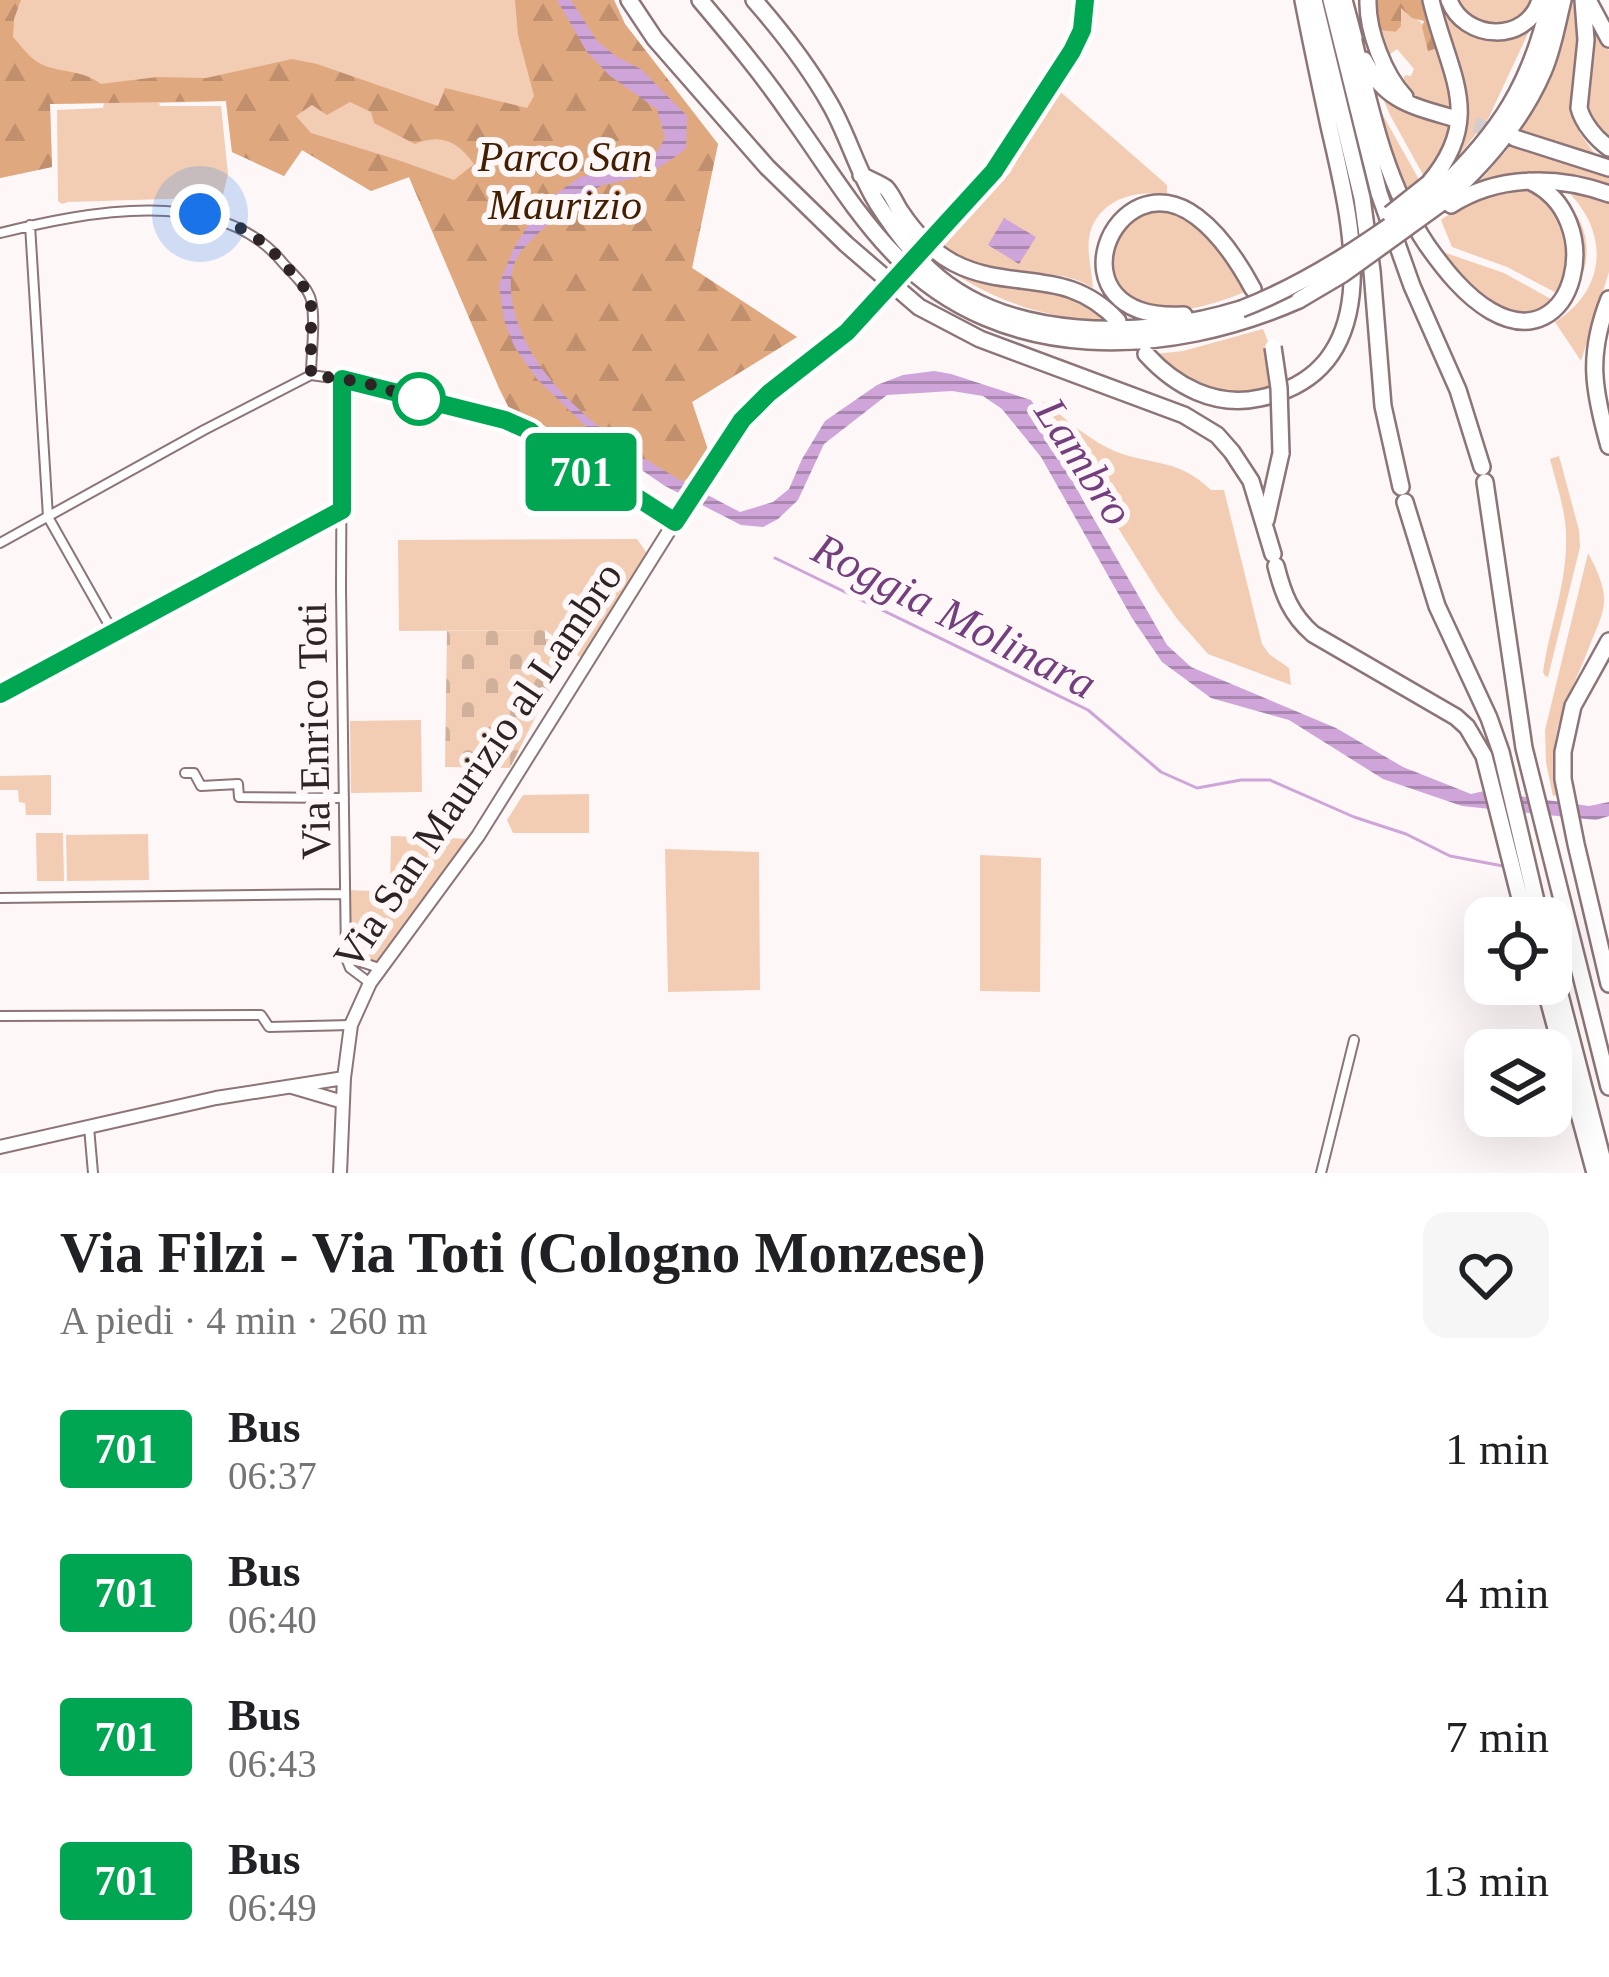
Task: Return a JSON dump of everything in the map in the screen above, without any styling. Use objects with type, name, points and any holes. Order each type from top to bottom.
[{"type":"highway","points":[[629,0],[655,39],[767,167],[903,294],[936,318],[980,339],[1154,403],[1204,426],[1226,444],[1256,494],[1286,600],[1301,624],[1428,700],[1467,727],[1493,754]]},
{"type":"highway","points":[[700,0],[758,69],[883,242],[921,279],[993,321],[1041,335],[1106,342],[1178,339],[1236,325],[1299,300],[1343,274],[1481,166],[1543,72],[1562,0]]},
{"type":"highway","points":[[754,0],[832,107],[879,205],[928,268],[977,301],[1014,315],[1077,327],[1130,330],[1196,322],[1235,307]]},
{"type":"highway","points":[[1146,354],[1190,389],[1220,398],[1258,399],[1289,389],[1317,370],[1345,327],[1354,280],[1349,226],[1304,0]]},
{"type":"highway","points":[[1314,0],[1362,198],[1383,406],[1403,494],[1437,606],[1490,718],[1522,897]]},
{"type":"highway","points":[[1331,0],[1378,193],[1458,390],[1483,474],[1524,748],[1609,1087]]},
{"type":"highway","points":[[1344,0],[1378,136],[1398,192],[1428,246],[1470,296],[1505,318],[1541,320],[1564,309],[1590,278]]},
{"type":"highway","points":[[1368,0],[1385,70],[1416,107]]},
{"type":"highway","points":[[1434,0],[1461,105],[1455,146],[1445,163],[1437,197]]},
{"type":"highway","points":[[1449,0],[1469,27],[1506,32],[1525,24],[1540,0]]},
{"type":"highway","points":[[1437,197],[1484,144],[1526,80],[1550,0]]},
{"type":"highway","points":[[1585,0],[1609,39]]},
{"type":"highway","points":[[1585,0],[1581,116],[1593,145],[1609,165]]},
{"type":"highway","points":[[1351,29],[1368,68],[1397,100],[1453,118]]},
{"type":"highway","points":[[1581,116],[1609,148]]},
{"type":"highway","points":[[1515,137],[1609,165]]},
{"type":"highway","points":[[861,175],[886,189],[918,236],[949,260],[983,274],[1076,290],[1118,321]]},
{"type":"highway","points":[[1253,289],[1228,249],[1182,208],[1168,204],[1139,208],[1114,227],[1107,240],[1105,272],[1120,300],[1147,314],[1181,316],[1276,296],[1376,236],[1384,219],[1437,197],[1562,181],[1609,194]]},
{"type":"highway","points":[[1529,182],[1557,190],[1587,220]]},
{"type":"highway","points":[[1609,299],[1593,355],[1597,405],[1609,446]]},
{"type":"highway","points":[[1593,355],[1609,324]]},
{"type":"highway","points":[[1265,524],[1281,453],[1279,388],[1267,325]]},
{"type":"highway","points":[[1609,641],[1573,706],[1563,752],[1563,779],[1609,984]]},
{"type":"highway","points":[[1514,843],[1533,897]]},
{"type":"highway","points":[[1550,1005],[1595,1173]]},
{"type":"highway","points":[[1563,1005],[1606,1173]]},
{"type":"main road","name":"Via San Maurizio al Lambro","points":[[340,1173],[351,1025],[370,983],[478,836],[724,443],[754,406],[834,344],[994,171],[1078,40],[1085,0]]},
{"type":"main road","points":[[0,1147],[216,1098],[344,1078]]},
{"type":"main road","points":[[285,1085],[343,1102]]},
{"type":"street","points":[[0,232],[109,214],[166,212],[208,216],[256,236],[308,292],[311,375]]},
{"type":"street","points":[[30,225],[48,517],[112,632]]},
{"type":"street","points":[[0,544],[311,375],[505,420],[530,431],[573,468],[630,493],[675,522]]},
{"type":"street","name":"Via Enrico Toti","points":[[342,379],[345,939],[350,968],[370,983]]},
{"type":"street","points":[[0,694],[342,510]]},
{"type":"street","points":[[184,773],[194,773],[201,786],[238,784],[239,796],[344,798]]},
{"type":"street","points":[[0,898],[345,894]]},
{"type":"street","points":[[345,939],[361,962],[380,969]]},
{"type":"street","points":[[0,1016],[261,1015],[269,1027],[351,1025]]},
{"type":"street","points":[[1321,1173],[1354,1040]]},
{"type":"street","points":[[89,1127],[93,1173]]},
{"type":"green space","name":"Parco San Maurizio","points":[[0,0],[614,0],[625,24],[718,144],[692,268],[797,337],[692,402],[709,453],[615,446],[606,475],[511,412],[409,177],[371,191],[302,150],[284,176],[232,152],[226,101],[159,103],[221,106],[228,174],[220,207],[198,198],[58,201],[57,110],[103,108],[104,103],[50,104],[52,167],[0,178]]},
{"type":"green space","name":"Parco San Maurizio","points":[[0,0],[21,0],[13,37],[34,60],[101,84],[157,77],[206,78],[292,59],[438,106],[445,88],[527,108],[534,96],[518,35],[515,0],[614,0],[625,24],[718,144],[692,268],[797,337],[692,402],[709,453],[679,488],[615,446],[606,475],[511,412],[409,177],[371,191],[302,150],[284,176],[232,152],[226,101],[50,104],[52,167],[0,178]],"holes":[[[350,102],[371,112],[374,123],[415,144],[433,139],[449,142],[474,164],[454,180],[311,133],[296,116],[312,105],[327,115]]]},
{"type":"green space","points":[[1374,0],[1428,0],[1441,47],[1428,51],[1424,21],[1401,8],[1401,26],[1396,32],[1379,30]]},
{"type":"green space","points":[[1441,0],[1459,23],[1532,25],[1488,119],[1455,160],[1464,98]]},
{"type":"green space","points":[[1456,0],[1539,0],[1521,18],[1497,24],[1473,19]]},
{"type":"green space","points":[[1570,0],[1577,0],[1579,49],[1573,96],[1579,132],[1595,154],[1592,159],[1520,131],[1550,73]]},
{"type":"green space","points":[[1400,7],[1436,41],[1457,116],[1417,101],[1401,86],[1414,69],[1397,49],[1385,58],[1379,30],[1399,29]]},
{"type":"green space","points":[[1593,22],[1609,51],[1609,139],[1586,106]]},
{"type":"green space","points":[[1369,78],[1457,125],[1427,182],[1382,96],[1376,97],[1422,185],[1405,197],[1384,138]]},
{"type":"green space","points":[[1056,88],[1167,185],[1167,195],[1130,196],[1099,215],[1089,238],[1093,288],[1060,275],[984,266],[941,243],[1010,173]]},
{"type":"green space","points":[[1512,144],[1609,173],[1609,187],[1479,182]]},
{"type":"green space","points":[[1525,188],[1563,200],[1585,235],[1586,263],[1566,298],[1507,267],[1452,247],[1441,220],[1481,199]]},
{"type":"green space","points":[[1564,188],[1609,201],[1609,272],[1581,361],[1555,322],[1586,292],[1597,258],[1589,221]]},
{"type":"green space","points":[[1162,207],[1203,227],[1249,290],[1172,312],[1150,310],[1125,295],[1113,271],[1113,245],[1131,218]]},
{"type":"green space","points":[[1440,251],[1504,273],[1558,303],[1523,312],[1491,302],[1463,280]]},
{"type":"green space","points":[[929,255],[1083,300],[1108,320],[1059,316],[1012,303]]},
{"type":"green space","points":[[1263,329],[1274,391],[1234,395],[1192,385],[1155,354],[1183,351]]},
{"type":"green space","points":[[1042,401],[1106,447],[1172,466],[1211,490],[1224,490],[1262,644],[1289,668],[1291,685],[1208,654],[1178,620]]},
{"type":"green space","points":[[1559,456],[1580,547],[1548,677],[1543,672],[1566,551],[1564,514],[1550,459]]},
{"type":"green space","points":[[637,539],[651,559],[585,661],[545,630],[399,631],[398,540]]},
{"type":"green space","points":[[1588,553],[1602,586],[1603,608],[1557,733],[1557,795],[1553,796],[1545,730]]},
{"type":"green space","points":[[545,630],[545,639],[552,639],[552,684],[510,768],[445,767],[447,631]]},
{"type":"green space","points":[[421,720],[422,792],[351,793],[350,721]]},
{"type":"green space","points":[[51,775],[51,815],[26,815],[18,790],[0,790],[0,776]]},
{"type":"green space","points":[[589,794],[589,833],[513,833],[507,820],[523,795]]},
{"type":"green space","points":[[36,833],[63,833],[64,881],[37,881]]},
{"type":"green space","points":[[148,834],[149,880],[67,881],[66,835]]},
{"type":"green space","points":[[391,836],[473,839],[382,963],[369,961],[354,948],[349,890],[390,892]]},
{"type":"green space","points":[[665,849],[759,852],[760,990],[668,992]]},
{"type":"green space","points":[[980,855],[1041,858],[1040,992],[980,991]]},
{"type":"shaded area","points":[[557,0],[571,0],[597,41],[641,69],[687,116],[686,148],[652,171],[586,195],[540,232],[514,266],[512,300],[523,337],[543,370],[601,428],[671,475],[740,512],[773,502],[789,489],[825,421],[877,385],[934,371],[1031,400],[1167,645],[1191,667],[1336,728],[1403,767],[1471,794],[1484,791],[1589,806],[1609,802],[1609,816],[1596,820],[1462,806],[1383,779],[1289,720],[1211,698],[1162,662],[1041,457],[1002,409],[983,396],[952,391],[887,395],[824,444],[798,500],[763,527],[741,525],[665,486],[605,445],[537,379],[514,346],[499,285],[540,205],[580,177],[624,167],[657,152],[665,138],[657,109],[610,76],[587,52]]},
{"type":"shaded area","points":[[1004,218],[1036,237],[1019,264],[988,245]]},
{"type":"waterway","name":"Roggia Molinara","points":[[775,558],[1088,710],[1161,772],[1197,788],[1270,780],[1450,856],[1503,866]]},
{"type":"tunnel","points":[[1453,118],[1501,133]]},
{"type":"bus line","name":"701","points":[[0,694],[342,510],[342,379],[505,420],[530,431],[573,468],[630,493],[675,522],[742,420],[847,332],[994,171],[1072,51],[1082,30],[1085,0]]},
{"type":"route","points":[[200,214],[262,239],[308,292],[311,375],[362,382],[419,399]]},
{"type":"water label","name":"Lambro","points":[[1085,461]]}]
